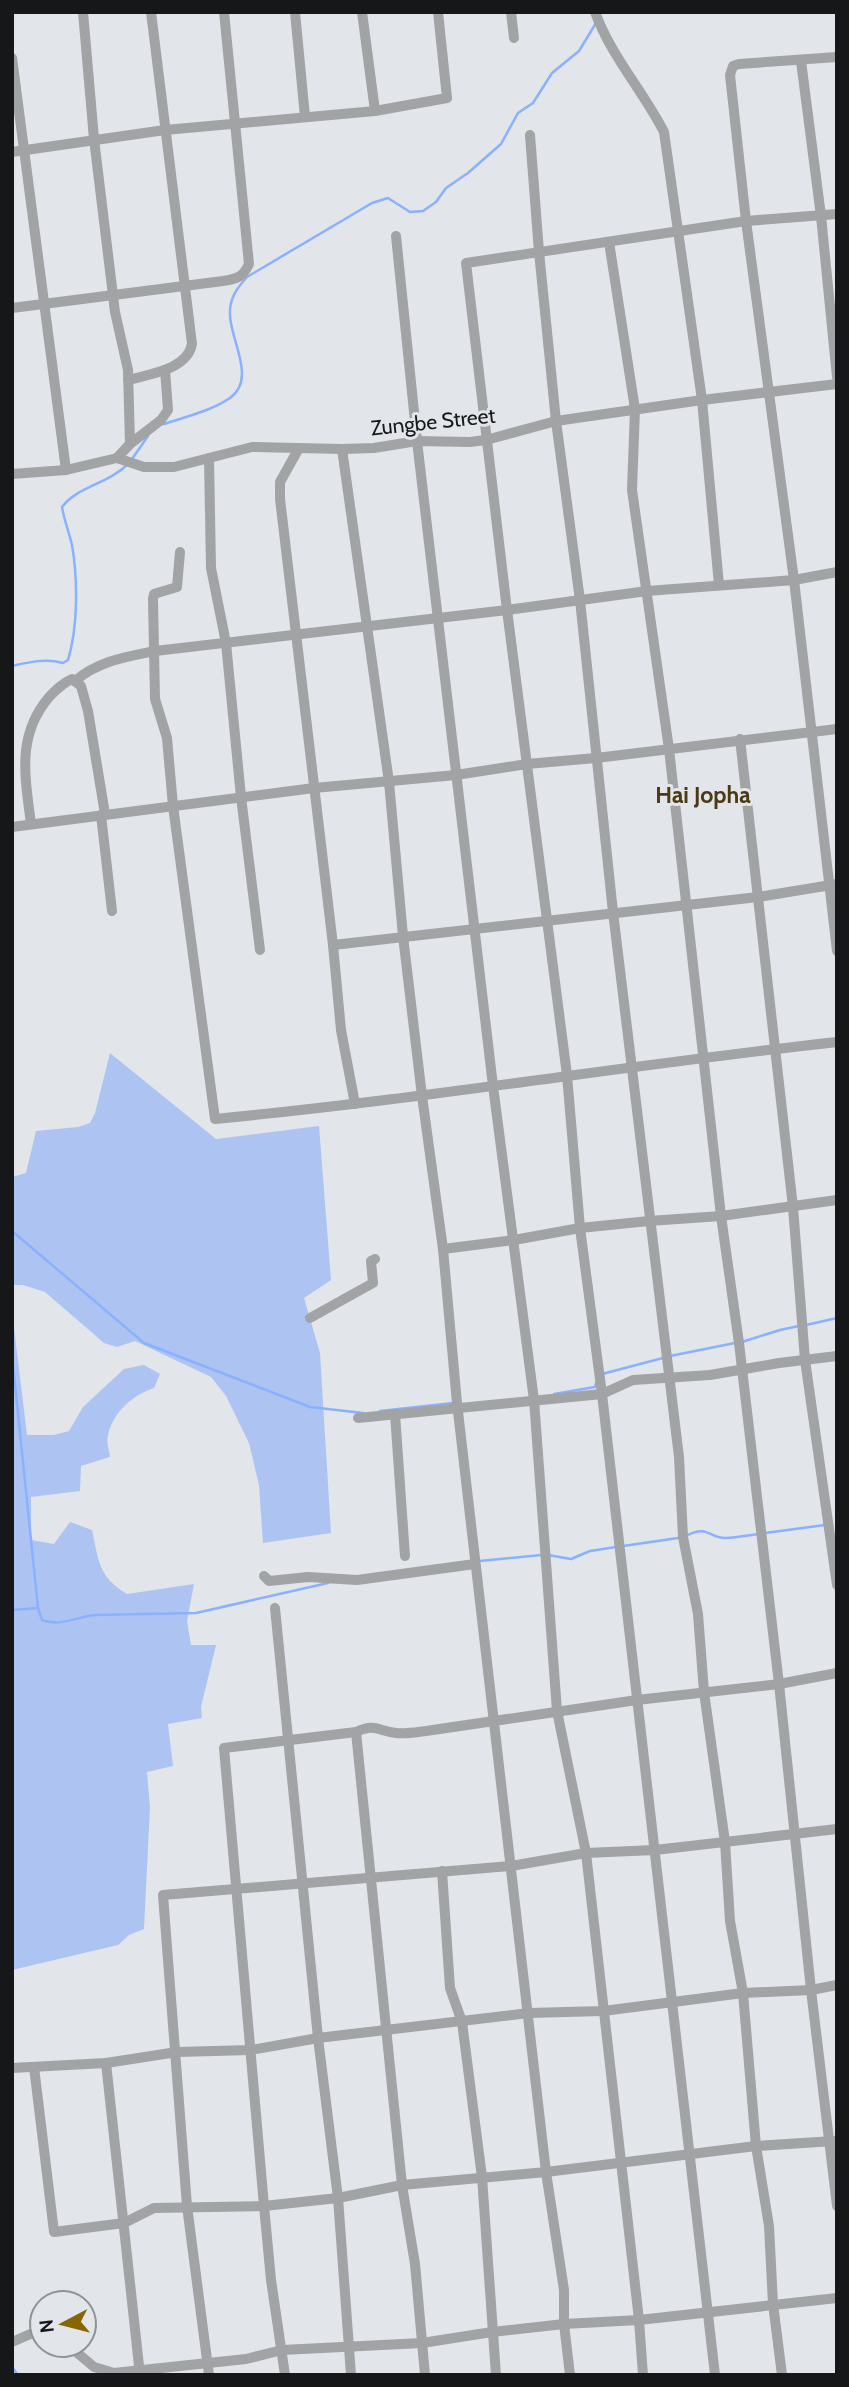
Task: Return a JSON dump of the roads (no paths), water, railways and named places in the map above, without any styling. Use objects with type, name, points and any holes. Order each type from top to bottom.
[{"type":"street","points":[[82,12],[113,295],[128,380],[130,444]]},
{"type":"street","points":[[128,380],[166,370],[182,360],[191,349],[151,12]]},
{"type":"street","points":[[12,308],[237,279],[245,273],[249,264],[224,12]]},
{"type":"street","points":[[295,12],[305,117]]},
{"type":"street","points":[[362,12],[374,111]]},
{"type":"street","points":[[12,152],[165,130],[374,111],[447,98],[438,12]]},
{"type":"street","points":[[511,12],[514,38]]},
{"type":"street","points":[[595,12],[616,55],[653,110],[664,132],[702,400],[719,585]]},
{"type":"street","points":[[837,57],[733,66],[731,87],[811,732],[833,884],[837,951]]},
{"type":"street","points":[[12,58],[66,470]]},
{"type":"street","points":[[801,61],[821,216],[837,377]]},
{"type":"street","points":[[530,135],[556,421],[580,600],[613,912],[679,1457],[683,1537],[698,1614],[704,1692],[725,1843],[730,1921],[743,1993],[756,2146],[769,2226],[782,2375]]},
{"type":"street","points":[[715,2375],[602,1394],[580,1228],[567,1075],[507,610],[466,263],[746,220],[837,214]]},
{"type":"street","points":[[396,236],[417,441],[492,1086],[534,1400],[557,1711],[586,1853],[643,2375]]},
{"type":"street","points":[[608,242],[635,409],[632,490],[669,749],[721,1216],[779,1684],[811,1990],[833,2141],[837,2206]]},
{"type":"street","points":[[12,474],[66,470],[120,459],[130,444],[161,420],[168,410],[166,370]]},
{"type":"street","name":"Zungbe Street","points":[[120,459],[144,467],[174,467],[252,447],[342,449],[374,448],[417,441],[486,440],[556,421],[837,384]]},
{"type":"street","points":[[299,449],[284,474],[279,491],[341,1030],[355,1104]]},
{"type":"street","points":[[342,449],[389,782],[422,1096],[443,1249],[475,1564],[530,2012],[546,2172],[564,2290],[564,2324],[570,2375]]},
{"type":"street","points":[[209,458],[211,568],[226,642],[260,950]]},
{"type":"street","points":[[180,552],[177,587],[154,594],[153,599],[155,699],[167,738],[173,806],[215,1118],[422,1096],[567,1075],[837,1042]]},
{"type":"street","points":[[75,681],[110,660],[155,651],[648,591],[794,580],[837,572]]},
{"type":"street","points":[[32,824],[24,764],[34,716],[59,687],[69,680],[75,681],[81,686],[88,711],[103,815],[112,911]]},
{"type":"street","points":[[12,827],[314,788],[456,775],[527,764],[837,729]]},
{"type":"street","points":[[740,739],[793,1207],[806,1360],[837,1585]]},
{"type":"street","points":[[333,945],[758,897],[833,884]]},
{"type":"street","points":[[443,1249],[580,1228],[721,1216],[837,1200]]},
{"type":"street","points":[[310,1318],[373,1283],[370,1268],[371,1261],[375,1259]]},
{"type":"street","points":[[358,1418],[457,1406],[602,1394],[633,1380],[710,1376],[837,1356]]},
{"type":"street","points":[[395,1414],[405,1556]]},
{"type":"street","points":[[264,1576],[269,1580],[308,1577],[357,1580],[475,1564]]},
{"type":"street","points":[[275,1608],[318,2038],[338,2198],[351,2375]]},
{"type":"street","points":[[285,2375],[271,2280],[224,1748],[290,1742],[376,1727],[396,1733],[426,1731],[837,1674]]},
{"type":"street","points":[[356,1732],[402,2185],[415,2264],[425,2375]]},
{"type":"street","points":[[209,2369],[187,2206],[163,1895],[511,1866],[586,1853],[655,1850],[837,1829]]},
{"type":"street","points":[[442,1871],[450,1988],[462,2022],[482,2177],[496,2375]]},
{"type":"street","points":[[12,2068],[106,2063],[177,2052],[251,2050],[318,2038],[530,2012],[603,2011],[743,1993],[811,1990],[837,1985]]},
{"type":"street","points":[[106,2063],[140,2372]]},
{"type":"street","points":[[34,2067],[54,2232],[124,2223],[154,2208],[264,2206],[338,2198],[402,2185],[546,2172],[756,2146],[833,2141]]},
{"type":"street","points":[[85,2359],[94,2367],[114,2374],[209,2369],[282,2350],[422,2343],[564,2324],[639,2320],[837,2298]]},
{"type":"waterway","points":[[164,424],[215,407],[238,390],[242,370],[231,325],[230,309],[234,294],[247,277],[372,203],[388,198],[410,212],[423,211],[436,202],[446,188],[501,144],[518,113],[533,103],[552,73],[579,51],[596,23]]},
{"type":"waterway","points":[[132,459],[148,436]]},
{"type":"waterway","points":[[12,666],[44,661],[63,663],[68,660],[74,633],[76,588],[72,545],[62,507],[76,494],[128,464]]},
{"type":"waterway","points":[[12,1231],[144,1343],[310,1407],[363,1413]]},
{"type":"waterway","points":[[806,1325],[837,1318]]},
{"type":"waterway","points":[[742,1342],[799,1326]]},
{"type":"waterway","points":[[670,1356],[735,1343]]},
{"type":"waterway","points":[[12,1355],[38,1608],[12,1610]]},
{"type":"waterway","points":[[602,1374],[663,1358]]},
{"type":"waterway","points":[[554,1394],[595,1387],[596,1383]]},
{"type":"waterway","points":[[380,1411],[453,1403]]},
{"type":"waterway","points":[[765,1533],[825,1525]]},
{"type":"waterway","points":[[688,1535],[700,1531],[725,1538],[759,1534]]},
{"type":"waterway","points":[[623,1546],[678,1538]]},
{"type":"waterway","points":[[548,1555],[571,1559],[590,1551],[616,1547]]},
{"type":"waterway","points":[[480,1561],[541,1555]]},
{"type":"waterway","points":[[38,1608],[42,1620],[49,1622],[95,1615],[196,1613],[328,1583]]},
{"type":"waterway","points":[[12,2367],[18,2375]]},
{"type":"district","name":"Hai Jopha","points":[[703,795]]}]
